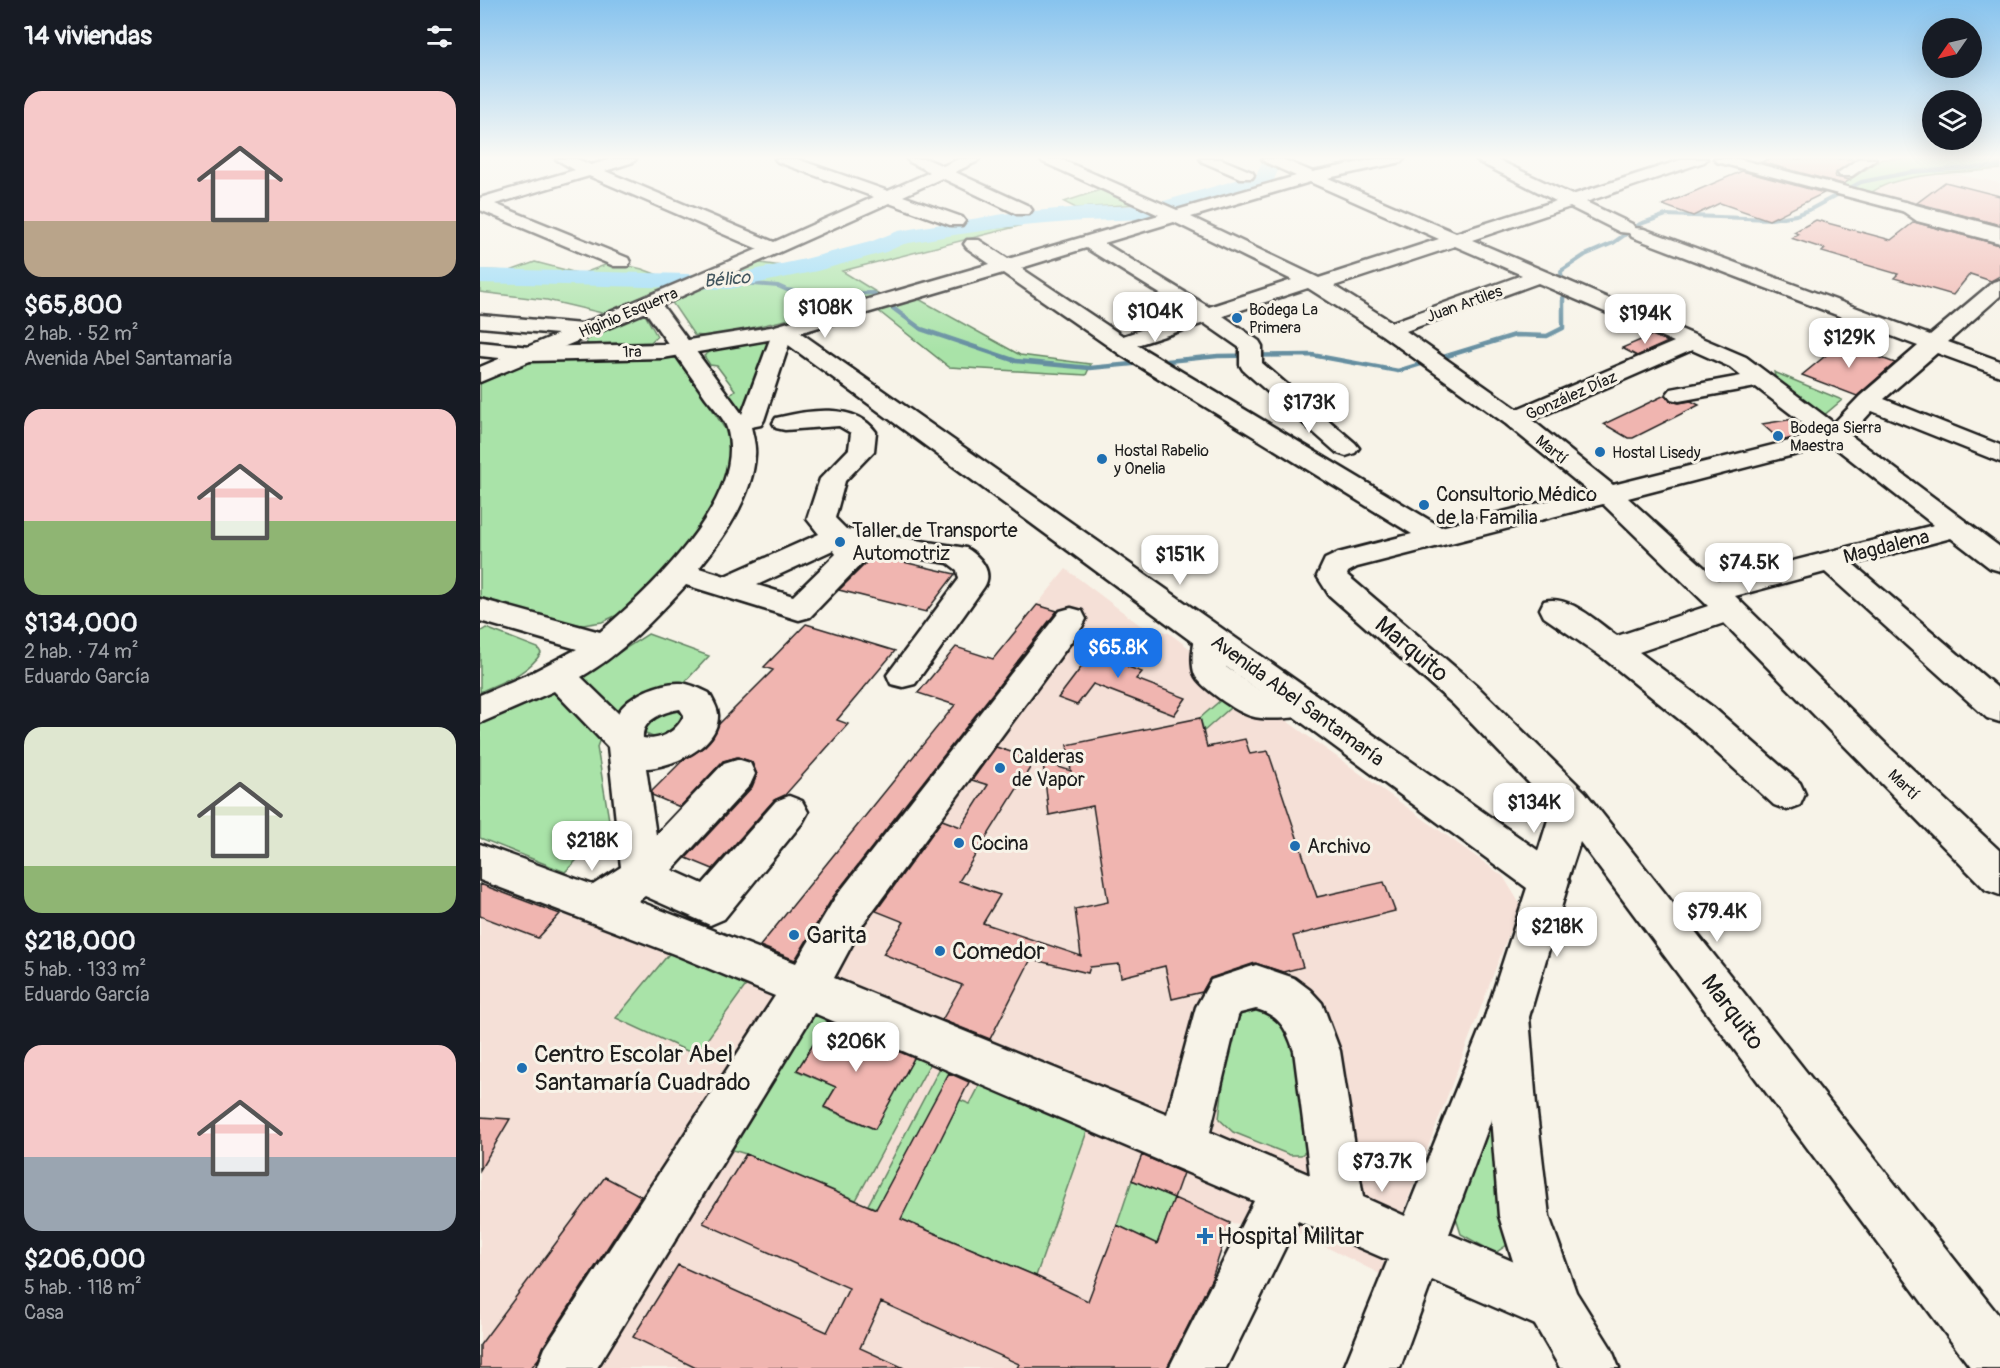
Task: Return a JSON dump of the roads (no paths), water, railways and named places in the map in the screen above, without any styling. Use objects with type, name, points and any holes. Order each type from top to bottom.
[{"type":"street","points":[[527,223],[621,262]]},
{"type":"street","points":[[713,223],[774,249]]},
{"type":"street","name":"Higinio Esquerra","points":[[480,375],[732,268],[831,223]]},
{"type":"street","name":"1ra","points":[[480,349],[530,354],[663,351],[783,331],[1149,223]]},
{"type":"street","name":"Martí","points":[[1189,223],[1313,283],[1390,330],[1515,419],[1607,493],[1721,601],[1880,761],[2000,877]]},
{"type":"street","points":[[1416,223],[1738,362],[1949,530],[2000,579]]},
{"type":"street","points":[[1125,347],[1206,314],[1503,223]]},
{"type":"street","points":[[1617,223],[2000,369]]},
{"type":"street","points":[[1944,223],[2000,238]]},
{"type":"street","points":[[1966,223],[2000,232]]},
{"type":"street","points":[[1089,242],[1206,314],[1251,356],[1305,412],[1346,448]]},
{"type":"street","points":[[973,244],[1125,347],[1435,536],[1835,437],[1868,401],[2000,286]]},
{"type":"street","name":"Juan Artiles","points":[[1390,330],[1544,278]]},
{"type":"street","points":[[480,710],[558,675],[604,645],[682,573],[727,508],[741,470],[744,441],[739,427],[682,348],[662,298]]},
{"type":"street","points":[[480,321],[585,330]]},
{"type":"street","points":[[752,420],[783,331]]},
{"type":"street","name":"Avenida Abel Santamaría","points":[[783,331],[1210,637],[1210,673],[1254,704],[1304,704],[1549,881]]},
{"type":"street","name":"González Díaz","points":[[1515,419],[1692,342]]},
{"type":"street","points":[[1679,394],[1760,379]]},
{"type":"street","points":[[1868,401],[2000,454]]},
{"type":"street","points":[[1267,435],[1305,412]]},
{"type":"street","points":[[682,573],[799,609],[853,555],[821,519],[833,479],[861,451],[864,432],[857,422],[844,418],[785,423]]},
{"type":"street","points":[[1949,530],[2000,561]]},
{"type":"street","name":"Magdalena","points":[[1613,649],[1721,601],[1830,560],[1949,530]]},
{"type":"street","name":"Marquito","points":[[1435,536],[1348,560],[1335,566],[1332,576],[1340,588],[1465,695],[1572,803],[2000,1361]]},
{"type":"street","points":[[727,587],[837,537],[956,555],[966,561],[973,570],[974,580],[903,675]]},
{"type":"street","points":[[1830,560],[1999,709]]},
{"type":"street","points":[[1555,609],[1613,649],[1702,718],[1787,794]]},
{"type":"street","points":[[480,610],[604,645]]},
{"type":"street","points":[[565,1368],[806,988],[849,911],[1071,619]]},
{"type":"street","points":[[558,675],[625,742],[642,876]]},
{"type":"street","points":[[597,905],[642,876],[737,774]]},
{"type":"street","points":[[1372,1368],[1508,1017],[1572,803]]},
{"type":"street","points":[[642,876],[710,906],[789,812]]},
{"type":"street","points":[[480,862],[683,937],[1183,1145],[1554,1306]]},
{"type":"street","points":[[1183,1145],[1218,1007],[1226,995],[1256,987],[1279,993],[1295,1005],[1306,1019],[1317,1051],[1340,1213]]},
{"type":"street","points":[[1508,1017],[1524,1216],[1554,1306],[1591,1368]]},
{"type":"street","points":[[1197,1368],[1287,1190]]},
{"type":"waterway","name":"Bélico","points":[[480,276],[730,282],[808,266],[878,247],[898,238],[990,223]]},
{"type":"waterway","points":[[1563,296],[1561,271],[1585,255],[1613,243],[1643,223]]},
{"type":"waterway","points":[[730,282],[778,286],[787,290],[813,294],[874,294]]},
{"type":"waterway","points":[[874,294],[921,329],[1016,361],[1090,368],[1143,363]]},
{"type":"waterway","points":[[1157,362],[1218,356],[1312,355],[1398,371],[1515,335],[1547,336],[1563,328],[1563,296]]},
{"type":"place","name":"Bodega La Primera","points":[[1237,318]]},
{"type":"place","name":"Bodega Sierra Maestra","points":[[1778,436]]},
{"type":"place","name":"Hostal Lisedy","points":[[1600,452]]},
{"type":"place","name":"Hostal Rabelio y Onelia","points":[[1102,459]]},
{"type":"place","name":"Consultorio Médico de la Familia","points":[[1424,505]]},
{"type":"place","name":"Taller de Transporte Automotriz","points":[[840,542]]},
{"type":"place","name":"Calderas de Vapor","points":[[1000,768]]},
{"type":"place","name":"Cocina","points":[[959,843]]},
{"type":"place","name":"Archivo","points":[[1295,846]]},
{"type":"place","name":"Garita","points":[[794,935]]},
{"type":"place","name":"Comedor","points":[[940,951]]},
{"type":"place","name":"Centro Escolar Abel Santamaría Cuadrado","points":[[522,1068]]},
{"type":"place","name":"Hospital Militar","points":[[1205,1236]]}]
